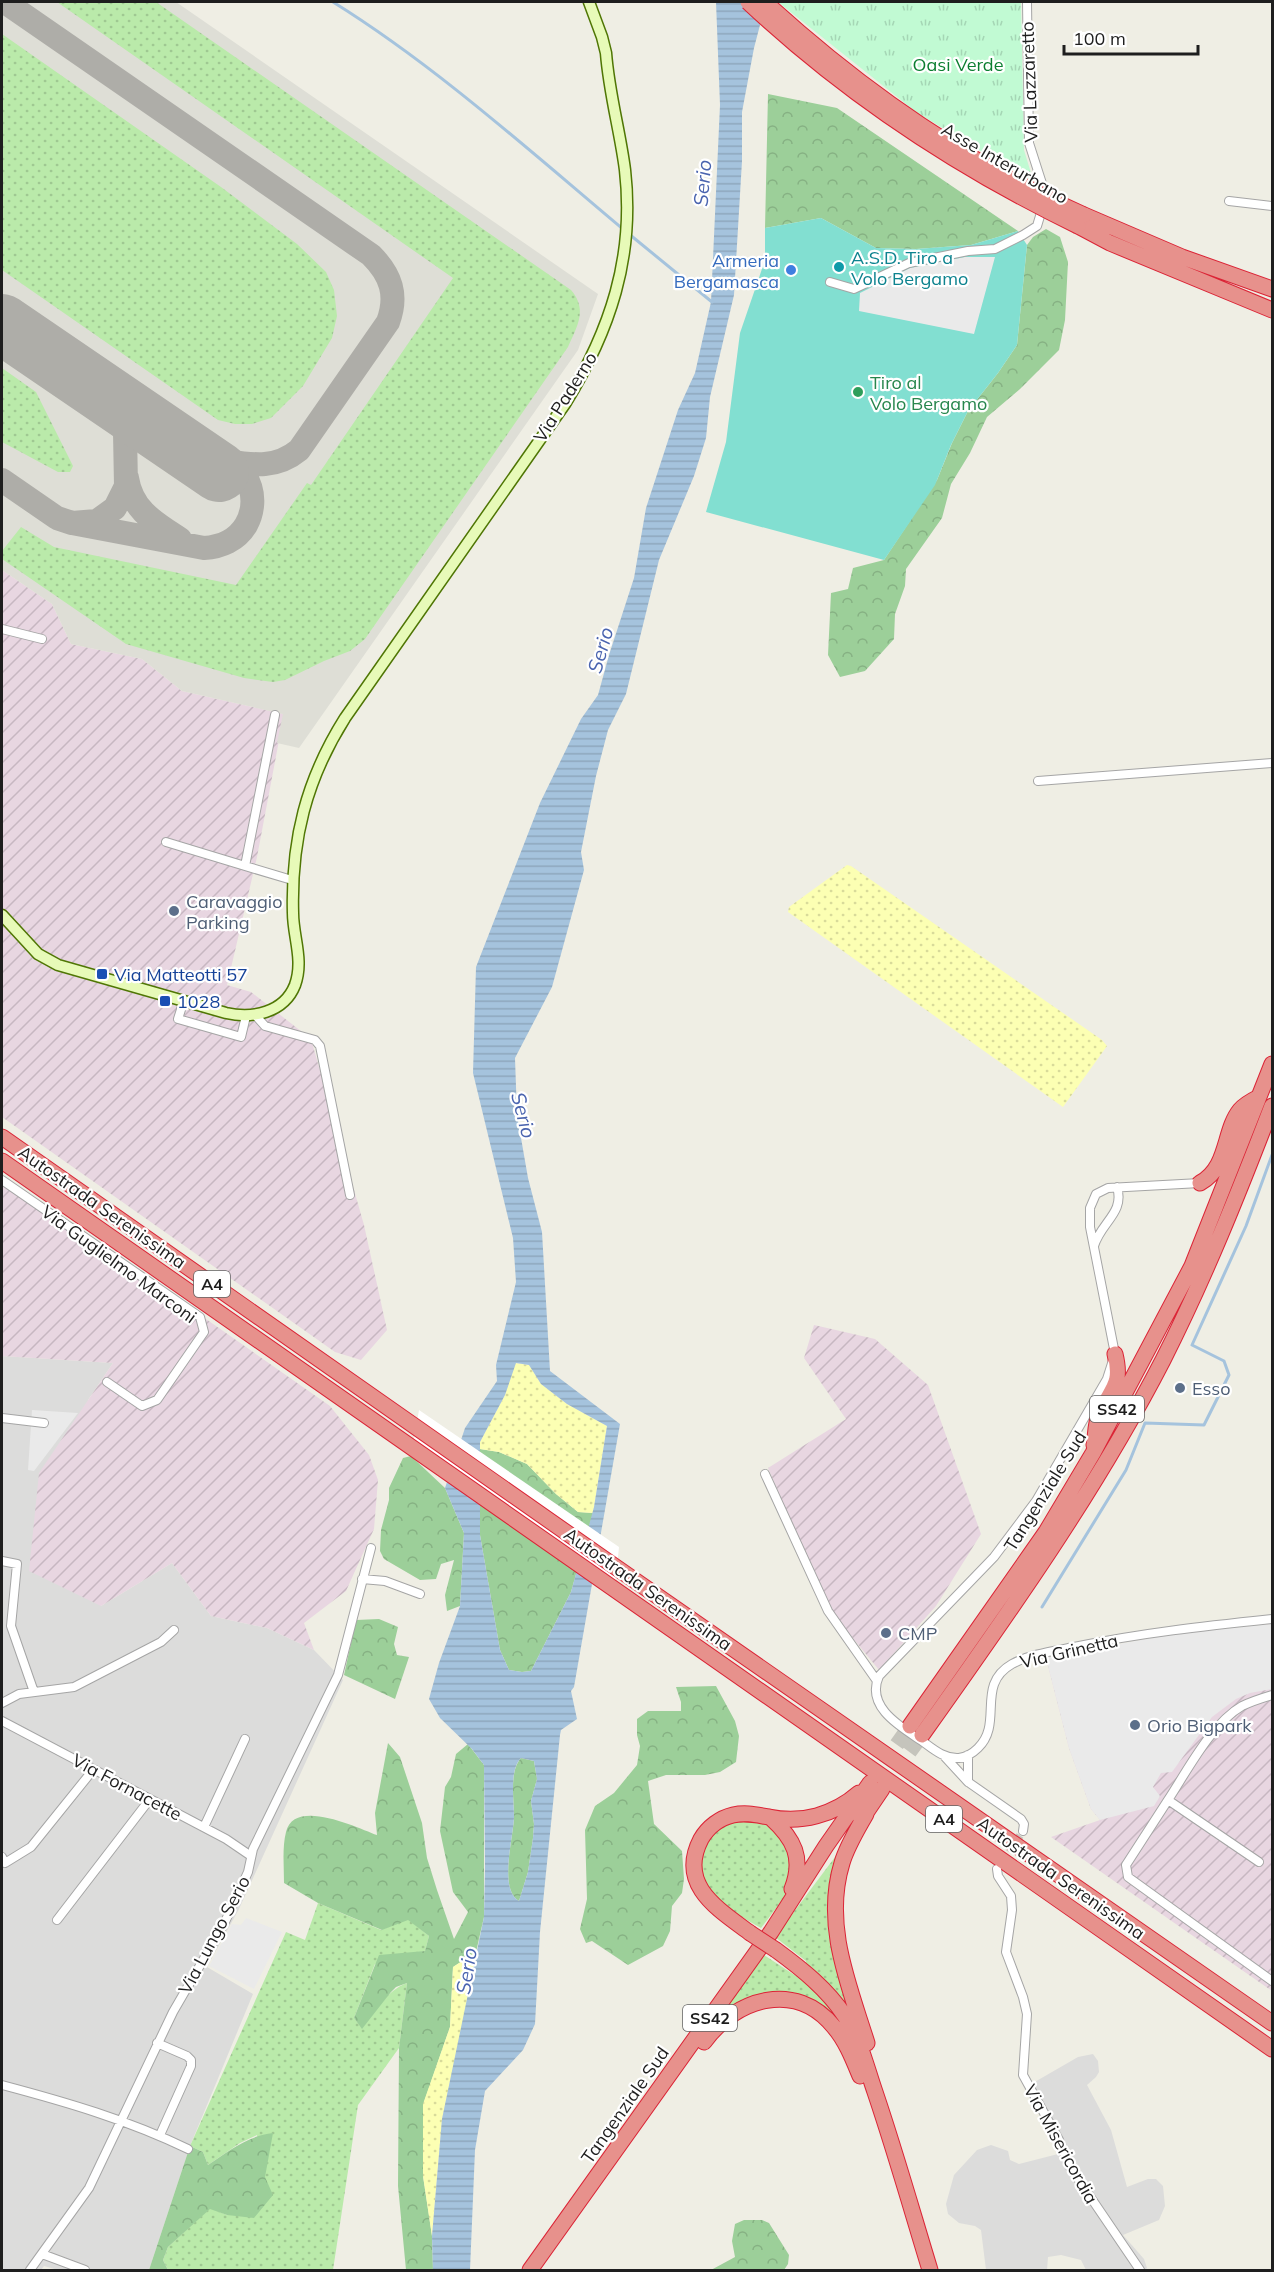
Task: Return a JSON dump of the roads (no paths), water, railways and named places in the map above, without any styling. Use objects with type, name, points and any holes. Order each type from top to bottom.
[{"type":"highway","name":"Asse Interurbano","points":[[748,2],[780,32],[833,75],[926,141],[1028,202],[1272,289]]},
{"type":"highway","name":"Asse Interurbano","points":[[765,2],[808,41],[926,127],[961,151],[1081,220],[1110,243],[1272,310]]},
{"type":"highway","name":"Tangenziale Sud","points":[[1272,1064],[1192,1266],[1093,1453],[1046,1532],[916,1730],[1054,1545],[1130,1420],[1162,1361],[1210,1262],[1272,1106]]},
{"type":"highway","points":[[1200,1183],[1216,1169],[1239,1111],[1259,1097]]},
{"type":"highway","name":"Autostrada Serenissima","points":[[2,1137],[616,1568],[1272,2022]]},
{"type":"highway","name":"Autostrada Serenissima","points":[[2,1161],[1272,2049]]},
{"type":"highway","points":[[1093,1453],[1098,1418],[1118,1379],[1119,1372],[1115,1354]]},
{"type":"highway","name":"Tangenziale Sud","points":[[771,1932],[866,1814],[876,1786]]},
{"type":"highway","name":"Tangenziale Sud","points":[[530,2271],[771,1932],[826,1846],[876,1786]]},
{"type":"highway","points":[[876,1786],[822,1815],[801,1819],[771,1818],[744,1813],[724,1818],[704,1835],[695,1855],[695,1878],[708,1901],[816,1982],[846,2017],[858,2041],[883,2115],[930,2271]]},
{"type":"highway","points":[[866,1814],[848,1846],[841,1865],[835,1900],[835,1922],[849,1988],[885,2098],[883,2115]]},
{"type":"highway","points":[[771,1818],[792,1843],[798,1865],[793,1889],[771,1932]]},
{"type":"highway","points":[[649,2105],[670,2085],[710,2033],[724,2020],[750,2004],[775,1999],[807,2005],[833,2025],[852,2058],[868,2103],[883,2115]]},
{"type":"street","name":"Via Paderno","points":[[250,1015],[265,1013],[284,1000],[292,990],[297,976],[299,962],[293,919],[292,880],[302,812],[315,775],[345,718],[586,371],[616,297],[627,242],[628,214],[624,168],[606,53],[589,2]]},
{"type":"street","name":"Via Lazzaretto","points":[[830,282],[854,289],[909,263],[968,251],[995,249],[1037,226],[1047,196],[1029,142],[1027,2]]},
{"type":"street","points":[[1229,201],[1272,206]]},
{"type":"street","points":[[2,629],[42,639]]},
{"type":"street","points":[[245,866],[275,715]]},
{"type":"street","points":[[1038,781],[1272,763]]},
{"type":"street","points":[[166,842],[292,880]]},
{"type":"street","points":[[2,915],[38,954],[58,965],[226,1013],[250,1015],[265,1026],[315,1040],[320,1046],[350,1195]]},
{"type":"street","points":[[184,1000],[178,1019],[241,1037],[250,1015]]},
{"type":"street","name":"Via Guglielmo Marconi","points":[[2,1180],[200,1317],[204,1332],[157,1400],[142,1406],[107,1382]]},
{"type":"street","points":[[1023,1831],[1024,1824],[1021,1818],[968,1782],[944,1756],[888,1716],[878,1699],[877,1681],[879,1676],[994,1557],[1036,1501],[1107,1379],[1115,1354],[1090,1227],[1091,1201],[1101,1190],[1117,1187],[1200,1183]]},
{"type":"street","points":[[1094,1246],[1100,1231],[1117,1210],[1119,1203],[1117,1187]]},
{"type":"street","points":[[2,1418],[44,1423]]},
{"type":"street","points":[[765,1474],[828,1611],[877,1681]]},
{"type":"street","name":"Via Lungo Serio","points":[[30,2271],[88,2188],[157,2043],[224,1924],[248,1872],[251,1856],[338,1675],[371,1548]]},
{"type":"street","points":[[2,1561],[17,1564],[12,1626],[34,1692]]},
{"type":"street","points":[[362,1579],[385,1581],[420,1594]]},
{"type":"street","name":"Via Grinetta","points":[[968,1755],[983,1743],[988,1735],[991,1690],[1004,1669],[1014,1663],[1053,1652],[1172,1629],[1272,1619]]},
{"type":"street","points":[[2,1703],[19,1694],[74,1687],[161,1642],[174,1630]]},
{"type":"street","points":[[1272,1695],[1252,1701],[1227,1716],[1210,1737],[1126,1865],[1128,1877],[1272,1981]]},
{"type":"street","name":"Via Fornacette","points":[[2,1721],[204,1827],[251,1856]]},
{"type":"street","points":[[204,1827],[245,1739]]},
{"type":"street","points":[[944,1756],[960,1758],[968,1755],[968,1782]]},
{"type":"street","points":[[2,1857],[5,1863],[30,1847],[93,1770]]},
{"type":"street","points":[[57,1920],[150,1799]]},
{"type":"street","points":[[1168,1800],[1259,1862]]},
{"type":"street","name":"Via Misericordia","points":[[997,1869],[998,1876],[1012,1900],[1006,1952],[1027,2014],[1023,2075],[1059,2140],[1068,2164],[1140,2271]]},
{"type":"street","points":[[157,2043],[188,2056],[191,2060],[191,2066],[160,2135]]},
{"type":"street","points":[[2,2085],[121,2120],[188,2149]]},
{"type":"street","points":[[42,2254],[85,2271]]},
{"type":"waterway","points":[[333,2],[446,82],[624,230]]},
{"type":"waterway","points":[[629,234],[712,302]]},
{"type":"waterway","points":[[1042,1607],[1126,1470],[1145,1423],[1204,1425],[1229,1375],[1224,1361],[1192,1345],[1246,1226],[1272,1155]]},
{"type":"tunnel","points":[[870,1782],[910,1726]]},
{"type":"tunnel","points":[[882,1789],[922,1735]]},
{"type":"tunnel","points":[[1002,1862],[1023,1831]]},
{"type":"place","name":"A.S.D. Tiro a Volo Bergamo","points":[[839,267]]},
{"type":"place","name":"Armeria Bergamasca","points":[[791,270]]},
{"type":"place","name":"Tiro al Volo Bergamo","points":[[858,392]]},
{"type":"place","name":"Caravaggio Parking","points":[[174,911]]},
{"type":"place","name":"Via Matteotti 57","points":[[102,974]]},
{"type":"place","name":"1028","points":[[165,1001]]},
{"type":"place","name":"Esso","points":[[1180,1388]]},
{"type":"place","name":"CMP","points":[[886,1633]]},
{"type":"place","name":"Orio Bigpark","points":[[1135,1725]]},
{"type":"park label","name":"Oasi Verde","points":[[958,64]]},
{"type":"water label","name":"Serio","points":[[702,183]]},
{"type":"water label","name":"Serio","points":[[600,650]]},
{"type":"water label","name":"Serio","points":[[524,1115]]},
{"type":"water label","name":"Serio","points":[[466,1971]]}]
